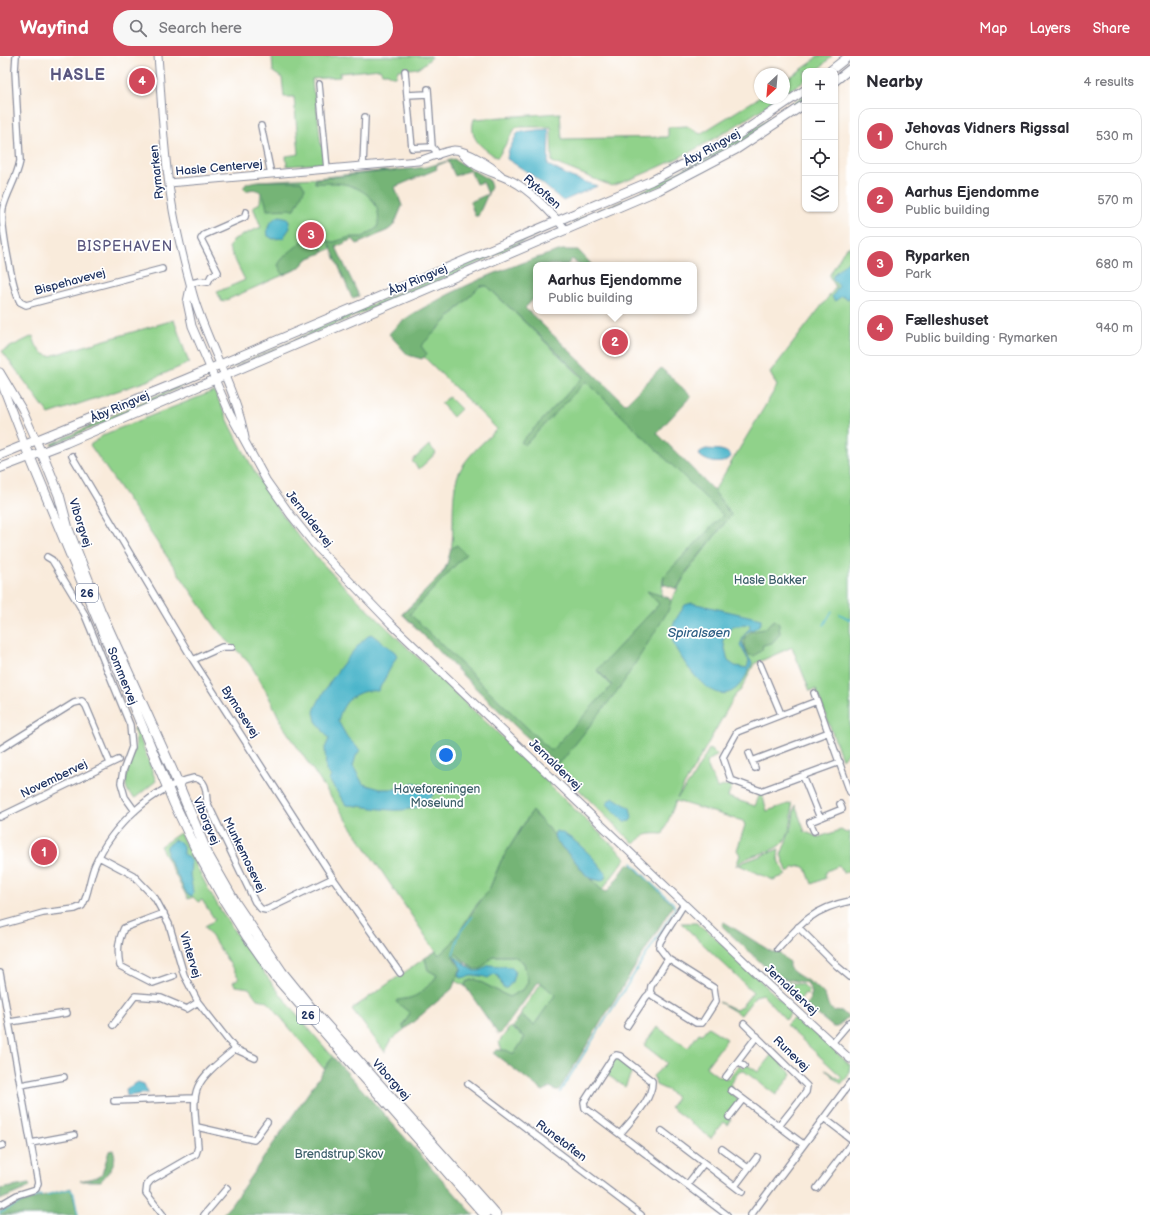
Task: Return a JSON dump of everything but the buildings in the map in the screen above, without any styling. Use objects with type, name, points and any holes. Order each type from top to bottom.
[{"type":"main road","points":[[834,68],[849,56]]},
{"type":"main road","points":[[838,79],[850,69]]},
{"type":"main road","name":"Åby Ringvej","points":[[0,455],[210,370],[650,181],[705,154],[755,125],[802,92]]},
{"type":"main road","name":"Åby Ringvej","points":[[0,468],[42,453],[659,190],[710,164],[802,106]]},
{"type":"main road","name":"Viborgvej","points":[[25,445],[184,826],[224,900],[248,938],[275,976],[485,1215]]},
{"type":"main road","name":"Viborgvej","points":[[42,453],[59,495],[68,529],[92,591],[217,873],[251,928],[282,972],[312,1009],[496,1215]]},
{"type":"street","name":"Bispehavevej","points":[[16,56],[15,70],[20,161],[18,174],[5,201],[1,217],[7,251],[20,302],[26,305],[162,269]]},
{"type":"street","name":"Rymarken","points":[[158,56],[169,183],[174,215],[191,283],[206,333],[219,366]]},
{"type":"street","points":[[405,71],[412,148],[432,147]]},
{"type":"street","points":[[319,84],[327,169]]},
{"type":"street","points":[[407,95],[428,92],[432,147],[437,156]]},
{"type":"street","points":[[363,166],[365,117]]},
{"type":"street","name":"Hasle Centervej","points":[[261,126],[271,174]]},
{"type":"street","name":"Hasle Centervej","points":[[169,183],[418,161],[437,156],[450,150],[460,151]]},
{"type":"street","name":"Rytoften","points":[[460,151],[466,159],[475,166],[488,172],[501,175],[520,185],[559,221],[566,230]]},
{"type":"street","points":[[191,283],[201,281],[208,282],[211,276],[218,272],[201,239],[204,235],[245,217],[246,212]]},
{"type":"street","name":"Rymarken","points":[[191,283],[187,302],[188,308],[193,327],[210,370]]},
{"type":"street","name":"Jernaldervej","points":[[219,366],[239,412],[245,440]]},
{"type":"street","name":"Jernaldervej","points":[[210,370],[237,429],[245,440],[266,480],[294,520],[336,569],[369,601],[394,621],[412,643],[684,904],[850,1059]]},
{"type":"street","name":"Viborgvej","points":[[0,372],[14,393],[42,453]]},
{"type":"street","name":"Viborgvej","points":[[0,380],[25,445]]},
{"type":"street","name":"Bymosevej","points":[[72,456],[194,660],[333,878],[400,973]]},
{"type":"street","name":"Sommervej","points":[[47,557],[52,560],[82,607],[130,725],[132,747],[123,771],[121,783],[125,797],[135,811]]},
{"type":"street","points":[[194,660],[222,647],[232,647]]},
{"type":"street","points":[[760,664],[781,714]]},
{"type":"street","points":[[814,693],[850,792]]},
{"type":"street","points":[[0,749],[74,703],[82,701],[86,706],[110,763]]},
{"type":"street","points":[[817,701],[737,732],[723,755],[725,766],[733,781],[761,791],[840,762]]},
{"type":"street","points":[[752,761],[829,732]]},
{"type":"street","points":[[749,753],[755,768]]},
{"type":"street","name":"Novembervej","points":[[0,817],[118,760]]},
{"type":"street","points":[[803,776],[820,818]]},
{"type":"street","name":"Munkemosevej","points":[[178,784],[194,778],[205,784],[207,802],[255,902],[261,908],[266,910],[333,878]]},
{"type":"street","points":[[0,924],[43,913],[75,909],[82,906],[99,857],[111,835],[135,811],[156,795],[178,784]]},
{"type":"street","points":[[814,831],[810,822],[842,809],[840,804]]},
{"type":"street","name":"Vintervej","points":[[99,857],[133,876],[148,889],[164,912],[171,930],[184,975],[198,1002],[235,1049],[255,1058]]},
{"type":"street","points":[[778,949],[798,927],[817,911],[850,902]]},
{"type":"street","points":[[650,993],[698,1024],[704,1022],[716,1002],[713,987],[668,959],[660,948],[659,943],[684,904]]},
{"type":"street","name":"Vintervej","points":[[164,912],[124,928],[118,941],[118,956],[120,966],[153,983],[173,976]]},
{"type":"street","points":[[798,927],[850,977]]},
{"type":"street","points":[[627,1026],[650,993],[651,986],[668,959]]},
{"type":"street","points":[[0,973],[38,1183],[36,1189],[17,1195],[0,1205]]},
{"type":"street","points":[[112,1025],[135,996],[161,998],[187,1008],[198,1002]]},
{"type":"street","points":[[10,1022],[67,1013]]},
{"type":"street","points":[[832,1042],[850,1022]]},
{"type":"street","name":"Runevej","points":[[744,1024],[807,1086],[806,1092],[780,1126]]},
{"type":"street","name":"Runevej","points":[[726,1077],[757,1036]]},
{"type":"street","points":[[163,1215],[146,1193],[146,1188],[151,1180],[196,1154],[198,1147],[194,1098],[195,1090],[202,1078],[235,1049]]},
{"type":"street","points":[[620,1134],[646,1100],[652,1084],[649,1077],[620,1056],[616,1055],[612,1057],[584,1105],[620,1134],[727,1215]]},
{"type":"street","points":[[738,1062],[744,1066]]},
{"type":"street","points":[[21,1085],[64,1077]]},
{"type":"street","points":[[751,1215],[850,1083]]},
{"type":"street","name":"Runetoften","points":[[468,1084],[470,1088],[641,1215]]},
{"type":"street","points":[[731,1090],[804,1144]]},
{"type":"street","points":[[114,1101],[194,1098]]},
{"type":"street","points":[[730,1117],[743,1099]]},
{"type":"street","points":[[824,1118],[850,1138]]},
{"type":"street","points":[[197,1128],[254,1140],[268,1122]]},
{"type":"street","points":[[662,1131],[742,1192]]},
{"type":"street","points":[[31,1143],[74,1135]]},
{"type":"street","points":[[817,1188],[850,1145]]},
{"type":"street","points":[[722,1149],[748,1168]]},
{"type":"street","points":[[735,1186],[757,1157]]},
{"type":"street","points":[[687,1185],[704,1163]]},
{"type":"street","points":[[204,1215],[227,1188]]},
{"type":"green space","points":[[272,56],[431,56],[431,58],[419,68],[398,70],[396,76],[392,76],[388,73],[382,73],[380,69],[340,73],[340,77],[312,79],[316,99],[321,146],[323,146],[325,163],[287,166],[286,156],[299,154],[294,97],[284,97],[282,78],[273,72]]},
{"type":"green space","points":[[817,56],[832,56],[820,68],[804,68],[811,63]]},
{"type":"green space","points":[[802,69],[802,82],[790,90],[790,77]]},
{"type":"green space","points":[[802,97],[802,102],[736,146],[663,185],[572,223],[626,200],[677,173],[742,136]]},
{"type":"green space","points":[[754,101],[754,104],[769,104],[698,148],[634,178],[612,186],[552,162],[551,127],[516,127],[498,157],[496,157],[478,142],[473,132],[473,126],[474,119],[560,113],[562,139],[668,137],[668,127],[687,126],[700,134]]},
{"type":"green space","points":[[454,159],[489,180],[491,187],[488,194],[483,182],[476,184],[470,170],[455,176],[448,161],[436,166],[437,169],[395,187],[402,206],[394,225],[388,230],[357,244],[353,239],[336,247],[359,296],[352,298],[328,241],[334,242],[350,237],[363,237],[377,228],[378,212],[371,199],[366,194],[352,186],[340,183],[315,183],[315,179],[427,167]]},
{"type":"green space","points":[[388,170],[402,206],[394,225],[388,230],[357,244],[353,239],[307,259],[299,268],[222,302],[217,292],[245,280],[229,248],[234,239],[261,227],[253,207],[260,203],[261,192],[258,181],[316,178]]},
{"type":"green space","points":[[258,181],[301,181],[305,188],[295,209],[267,210],[264,197],[259,191],[246,191],[243,188],[247,183]]},
{"type":"green space","points":[[488,194],[478,216],[475,216],[470,202]]},
{"type":"green space","points":[[550,228],[464,270],[230,368],[295,340],[324,325]]},
{"type":"green space","points":[[311,235],[318,239],[324,252],[307,259],[299,268],[283,275],[278,265],[288,253],[307,236]]},
{"type":"green space","name":"Hasle Bakker","points":[[850,246],[850,750],[842,759],[816,689],[810,691],[792,647],[754,664],[741,690],[736,694],[677,798],[690,782],[709,749],[718,755],[706,762],[717,788],[732,784],[728,797],[755,806],[760,794],[762,794],[767,811],[791,803],[792,818],[786,838],[775,848],[743,860],[736,866],[740,855],[737,850],[745,825],[743,821],[676,801],[663,834],[647,835],[640,838],[634,844],[554,765],[623,679],[654,631],[687,572],[731,515],[714,491],[777,386],[770,373],[836,287],[829,276],[845,249]]},
{"type":"green space","points":[[562,250],[578,250],[589,262],[576,262],[572,259],[570,262],[533,262],[533,299],[525,308],[625,404],[661,368],[691,396],[657,433],[714,491],[731,515],[687,571],[677,589],[663,584],[664,576],[723,515],[586,381],[525,445],[521,442],[583,377],[487,286],[480,286],[421,346],[427,354],[422,359],[408,355],[389,334],[403,321],[447,295],[479,280],[528,261]]},
{"type":"green space","points":[[480,286],[487,286],[725,515],[663,579],[660,610],[597,671],[612,686],[551,758],[402,614],[437,580],[445,568],[452,547],[454,497],[458,475],[461,468],[470,456],[497,429],[417,350]]},
{"type":"green space","points":[[174,320],[189,363],[147,381],[49,414],[2,351],[33,336],[38,349],[50,356]]},
{"type":"green space","points":[[203,376],[122,415],[52,445],[51,444],[149,399]]},
{"type":"green space","name":"Haveforeningen Moselund","points":[[214,391],[239,443],[258,477],[278,509],[312,552],[360,602],[550,782],[549,785],[626,858],[602,890],[590,878],[601,881],[606,874],[600,867],[589,855],[571,840],[556,831],[554,835],[532,811],[501,861],[489,890],[474,908],[453,942],[439,956],[283,726],[272,702],[249,663],[217,629],[90,445],[105,434]]},
{"type":"green space","points":[[449,397],[461,409],[453,417],[441,403]]},
{"type":"green space","points":[[429,445],[436,453],[419,469],[412,461]]},
{"type":"green space","points":[[457,545],[466,554],[410,614],[551,751],[612,685],[597,670],[659,604],[647,591],[669,598],[671,602],[668,611],[621,686],[562,761],[556,763],[516,727],[459,672],[403,614],[445,571],[451,549]]},
{"type":"green space","points":[[775,620],[779,624],[780,634],[772,643],[763,645],[762,650],[754,656],[749,655],[744,647],[745,637],[752,631],[765,629]]},
{"type":"green space","points":[[136,728],[156,781],[135,798],[129,794],[126,781],[135,748],[136,738],[134,729]]},
{"type":"green space","points":[[795,805],[805,832],[819,837],[841,830],[846,833],[850,832],[850,870],[843,873],[841,868],[838,866],[827,871],[825,875],[826,878],[812,884],[806,868],[802,866],[793,868],[788,873],[781,855],[792,826]]},
{"type":"green space","points":[[532,811],[554,835],[556,841],[586,875],[602,890],[607,892],[628,864],[632,865],[673,905],[559,1090],[550,1087],[543,1091],[493,1053],[497,1050],[506,1050],[514,1054],[525,1037],[512,1027],[521,1015],[534,1025],[555,995],[539,981],[501,1033],[498,1034],[465,986],[466,982],[475,979],[509,997],[524,989],[528,981],[524,963],[514,956],[493,956],[481,969],[474,969],[456,954],[452,956],[461,968],[452,989],[406,1028],[403,1028],[403,1026],[410,1013],[396,1002],[397,1000],[411,998],[418,994],[435,978],[437,975],[428,970],[425,958],[436,951],[439,955],[453,942],[475,908],[489,890],[501,861]]},
{"type":"green space","points":[[180,833],[209,891],[233,929],[274,985],[333,1057],[324,1069],[267,1001],[257,999],[249,988],[236,986],[233,982],[239,978],[205,926],[215,920],[202,900],[198,902],[193,897],[188,899],[160,846]]},
{"type":"green space","points":[[779,849],[778,858],[786,875],[773,880],[739,865],[744,862]]},
{"type":"green space","points":[[724,922],[772,952],[779,952],[789,962],[789,967],[792,970],[823,993],[830,1008],[843,1012],[848,1017],[837,1027],[833,1027],[806,1005],[809,1002],[812,992],[807,983],[776,977],[723,927],[722,924]]},
{"type":"green space","points":[[681,923],[697,923],[699,926],[708,931],[792,1011],[786,1020],[762,994],[756,996],[741,1015],[719,1002],[736,1010],[741,1007],[753,992]]},
{"type":"green space","points":[[456,954],[468,966],[481,969],[493,956],[514,956],[524,963],[528,981],[525,989],[509,997],[475,979],[466,982],[465,986],[455,981],[460,968],[452,956]]},
{"type":"green space","points":[[425,958],[428,970],[437,975],[433,982],[421,994],[414,998],[410,1015],[403,1026],[406,1028],[392,1039],[385,1052],[352,1009]]},
{"type":"green space","points":[[777,981],[801,984],[809,990],[808,996],[805,993],[799,1001]]},
{"type":"green space","points":[[541,983],[556,995],[534,1026],[521,1015],[521,1012]]},
{"type":"green space","points":[[798,1017],[850,1065],[848,1076],[841,1084],[825,1069],[839,1079],[842,1077],[786,1025],[791,1020]]},
{"type":"green space","points":[[510,1027],[525,1037],[514,1054],[502,1050],[499,1042]]},
{"type":"green space","points":[[657,1027],[688,1048],[699,1033],[702,1034],[708,1027],[727,1039],[706,1067],[719,1077],[724,1076],[728,1079],[739,1065],[743,1068],[746,1064],[758,1072],[772,1054],[792,1074],[776,1095],[744,1071],[739,1072],[730,1084],[732,1087],[728,1092],[737,1098],[738,1102],[727,1118],[731,1120],[728,1125],[724,1122],[711,1138],[670,1107],[677,1098],[667,1090],[656,1085],[653,1076],[667,1063],[644,1045]]},
{"type":"green space","name":"Brendstrup Skov","points":[[333,1057],[474,1215],[222,1215],[231,1205]]},
{"type":"green space","points":[[616,1057],[633,1069],[625,1087],[606,1074]]},
{"type":"green space","points":[[113,1150],[115,1158],[114,1163],[101,1181],[80,1181],[97,1177],[102,1174],[109,1151]]},
{"type":"green space","points":[[29,1184],[30,1187],[0,1200],[0,1189]]},
{"type":"green space","points":[[71,1188],[78,1215],[0,1215],[0,1211],[42,1196]]},
{"type":"water","points":[[548,129],[548,165],[571,177],[597,186],[563,201],[532,175],[507,159],[508,152],[518,132]]},
{"type":"water","points":[[280,216],[288,218],[290,228],[283,238],[273,239],[268,236],[268,229],[270,223]]},
{"type":"water","points":[[850,259],[850,298],[847,299],[842,296],[835,301],[832,297],[839,286],[833,279],[833,275]]},
{"type":"water","points":[[706,449],[727,452],[731,457],[724,462],[711,462],[699,455],[701,451]]},
{"type":"water","name":"Spiralsøen","points":[[692,603],[761,619],[761,622],[757,627],[745,634],[750,628],[750,625],[743,624],[740,626],[732,626],[723,640],[728,661],[735,666],[747,668],[749,661],[740,645],[743,639],[743,647],[752,663],[745,678],[737,688],[729,693],[720,693],[703,684],[694,675],[676,649],[672,638],[672,630],[685,605]]},
{"type":"water","points":[[371,634],[395,652],[397,656],[378,691],[363,692],[352,697],[343,707],[338,721],[347,737],[360,750],[356,756],[353,766],[363,784],[380,789],[395,789],[416,783],[434,789],[435,792],[427,801],[417,807],[406,810],[346,805],[329,780],[331,776],[326,771],[325,748],[329,739],[316,721],[314,712],[317,704],[338,670],[364,639]]},
{"type":"water","points":[[614,798],[630,808],[632,818],[630,821],[624,822],[607,804],[609,800]]},
{"type":"water","points":[[556,831],[569,837],[593,857],[607,877],[601,881],[590,878],[586,875],[556,841],[554,835]]},
{"type":"water","points":[[174,840],[180,842],[183,846],[183,854],[191,860],[190,875],[193,892],[192,896],[187,894],[167,856],[167,846]]},
{"type":"water","points":[[454,956],[474,971],[480,971],[489,965],[511,967],[515,971],[512,982],[507,988],[503,988],[499,977],[494,974],[488,978],[471,976],[461,978],[459,974],[462,968]]},
{"type":"water","points":[[138,1082],[144,1084],[148,1093],[127,1096],[126,1089]]},
{"type":"waterway","points":[[824,625],[832,611]]},
{"type":"waterway","points":[[840,614],[850,620]]},
{"type":"waterway","points":[[560,1092],[675,909],[673,903],[632,863]]},
{"type":"waterway","points":[[453,954],[460,932],[473,916]]},
{"type":"waterway","points":[[46,1195],[70,1189],[74,1194],[78,1215]]},
{"type":"waterway","points":[[0,1213],[23,1201],[39,1195],[42,1196]]},
{"type":"place","name":"Fælleshuset","points":[[142,81]]},
{"type":"place","name":"Ryparken","points":[[311,235]]},
{"type":"place","name":"Aarhus Ejendomme","points":[[615,342]]},
{"type":"place","name":"Jehovas Vidners Rigssal","points":[[44,852]]},
{"type":"district","name":"HASLE","points":[[78,75]]},
{"type":"district","name":"BISPEHAVEN","points":[[125,246]]}]
